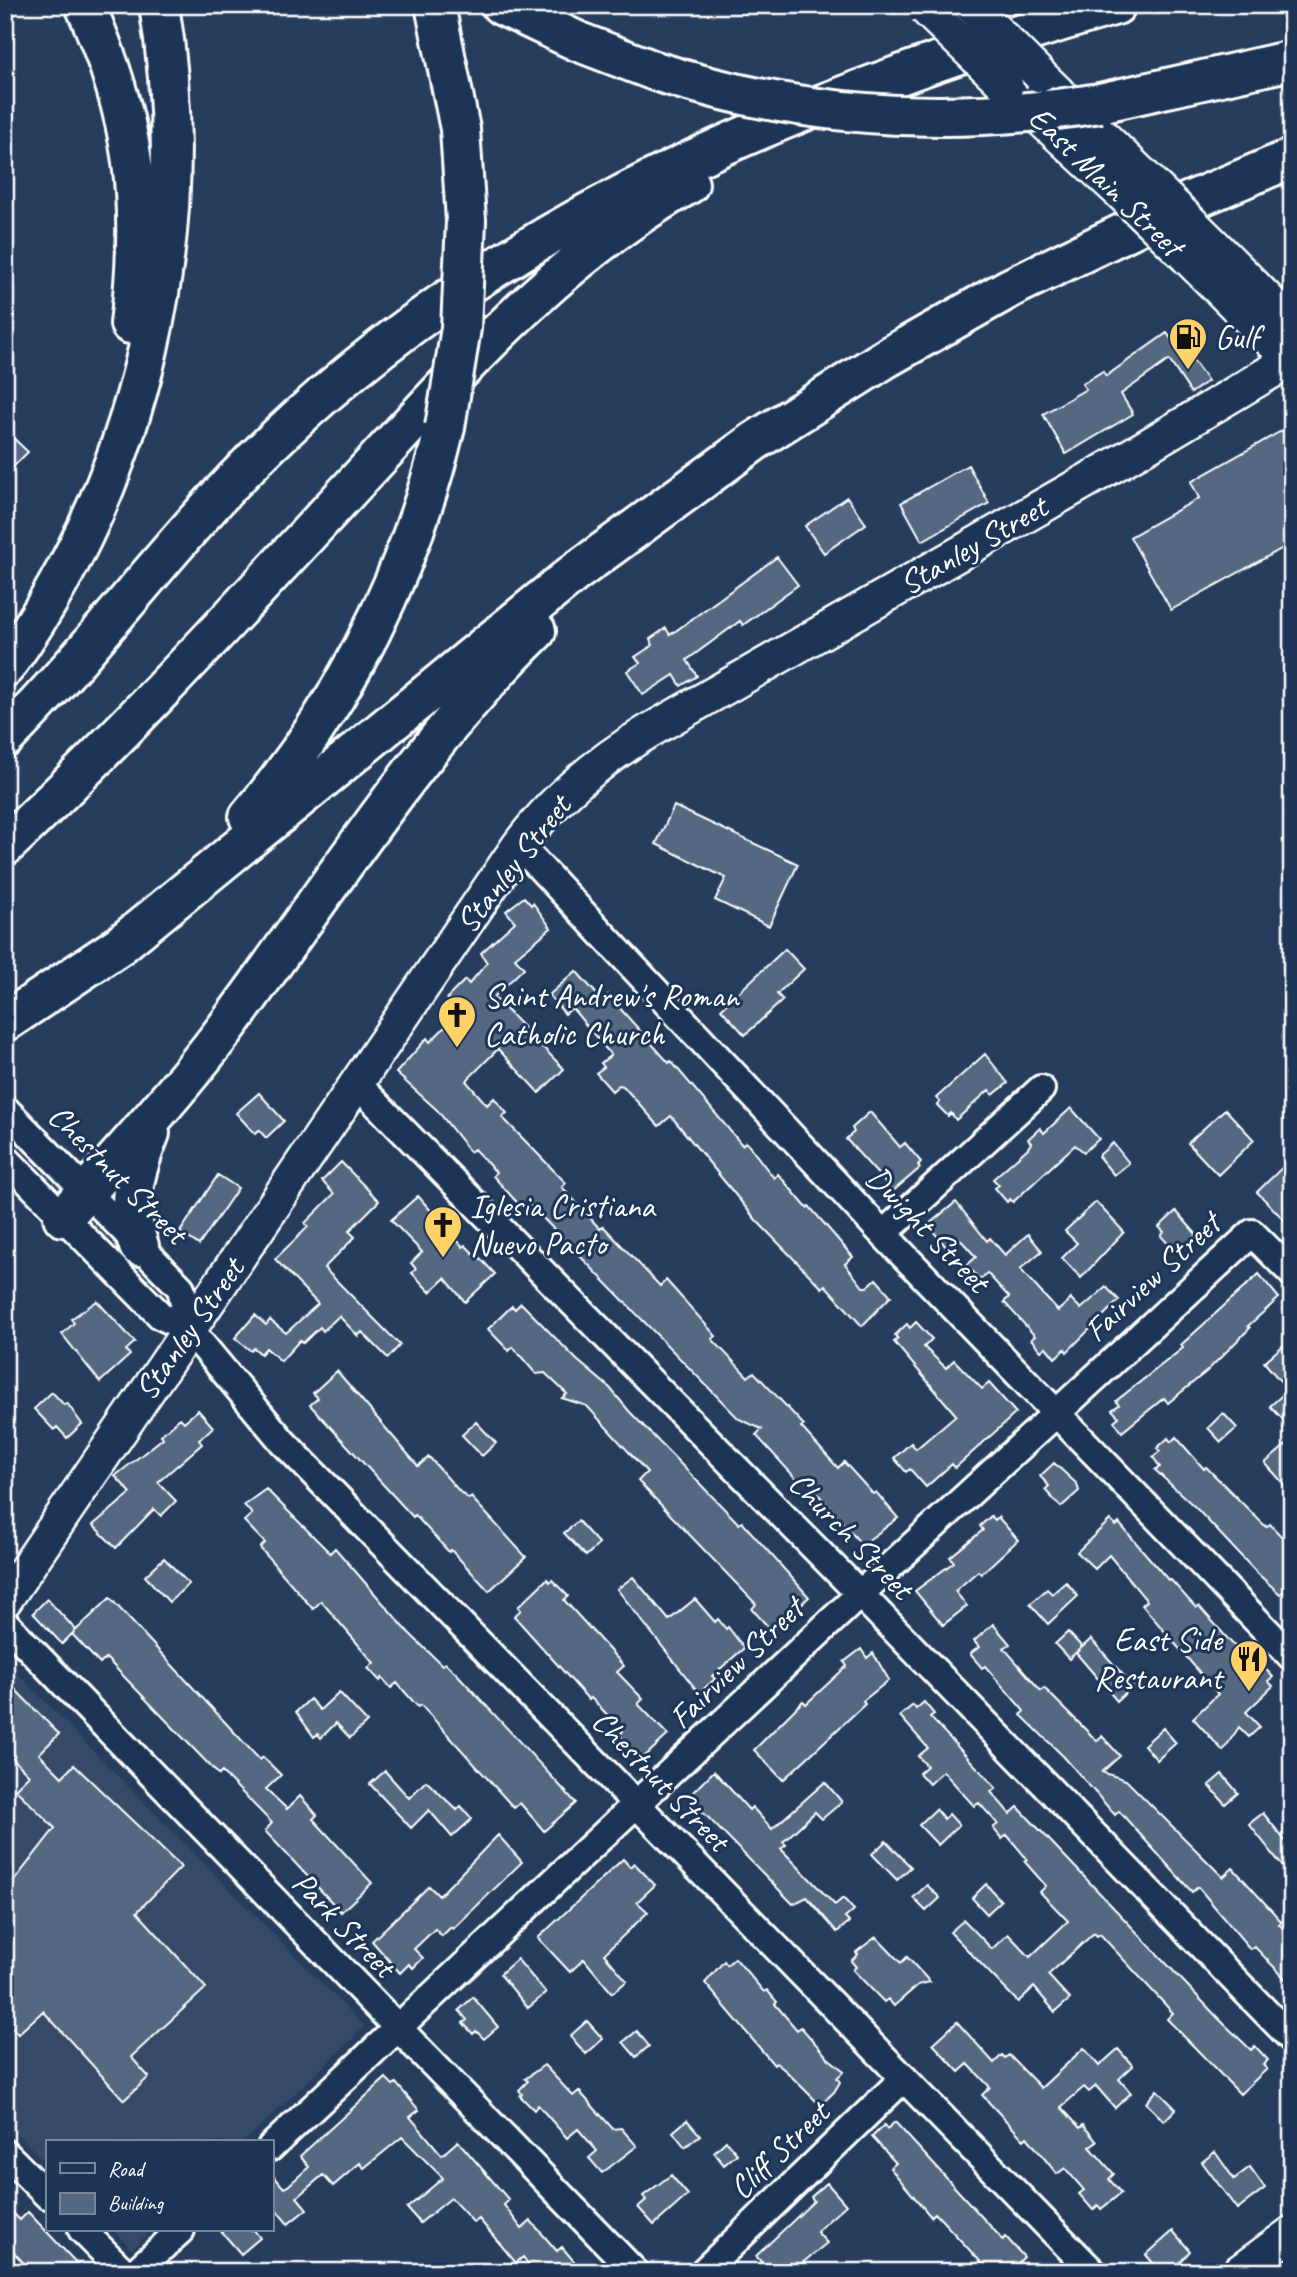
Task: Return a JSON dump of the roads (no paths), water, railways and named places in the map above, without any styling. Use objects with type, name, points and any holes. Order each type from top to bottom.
[{"type":"highway","points":[[36,620],[81,509],[109,428],[123,374],[135,280],[137,201],[130,137],[117,84],[85,5]]},
{"type":"highway","points":[[5,667],[36,620],[110,476],[133,405],[158,302],[168,234],[172,169],[170,94],[159,5]]},
{"type":"highway","points":[[178,897],[283,776],[353,671],[403,566],[427,496],[445,427],[461,328],[466,221],[460,130],[435,5]]},
{"type":"highway","points":[[500,5],[579,42],[655,71],[774,102],[885,116],[981,117],[1100,103],[1292,60]]},
{"type":"highway","points":[[5,737],[247,467],[319,399],[402,331],[468,283],[581,214],[684,163],[836,99],[960,54],[1116,5]]},
{"type":"highway","points":[[5,846],[136,717],[466,364],[537,294],[599,243],[651,207],[836,99]]},
{"type":"highway","points":[[5,1022],[99,961],[573,574],[739,452],[854,377],[1010,288],[1183,204],[1292,158]]},
{"type":"highway","points":[[75,1204],[158,1114],[227,1026],[409,774],[456,715],[554,613],[739,452]]},
{"type":"highway","points":[[139,1245],[131,1212],[132,1187],[158,1114]]},
{"type":"main road","name":"East Main Street","points":[[970,5],[1040,75],[1134,187]]},
{"type":"main road","name":"East Main Street","points":[[923,7],[1006,86],[1134,187],[1199,250],[1292,324]]},
{"type":"main road","name":"East Main Street","points":[[1199,250],[1272,342],[1292,352]]},
{"type":"main road","name":"Stanley Street","points":[[5,1600],[519,845],[574,785],[633,740],[1142,449],[1292,359]]},
{"type":"main road","points":[[1242,2271],[1292,2233]]},
{"type":"street","name":"Dwight Street","points":[[519,845],[883,1234],[1292,1657]]},
{"type":"street","name":"Church Street","points":[[357,1084],[860,1594],[1292,2039]]},
{"type":"street","points":[[883,1234],[1041,1089]]},
{"type":"street","name":"Chestnut Street","points":[[5,1109],[161,1316],[189,1329],[274,1432],[1093,2272]]},
{"type":"street","name":"Chestnut Street","points":[[5,1158],[139,1245],[181,1288],[189,1329]]},
{"type":"street","name":"Fairview Street","points":[[273,2145],[399,2030],[860,1594],[1252,1233],[1292,1273]]},
{"type":"street","name":"Park Street","points":[[5,1623],[635,2272]]},
{"type":"street","name":"Cliff Street","points":[[703,2272],[904,2078]]},
{"type":"street","points":[[5,2154],[46,2194]]},
{"type":"street","points":[[84,2232],[124,2272]]},
{"type":"street","points":[[135,2272],[179,2232]]},
{"type":"place","name":"Gulf","points":[[1188,371]]},
{"type":"place","name":"Saint Andrew's Roman Catholic Church","points":[[457,1049]]},
{"type":"place","name":"Iglesia Cristiana Nuevo Pacto","points":[[443,1259]]},
{"type":"place","name":"East Side Restaurant","points":[[1249,1693]]}]
